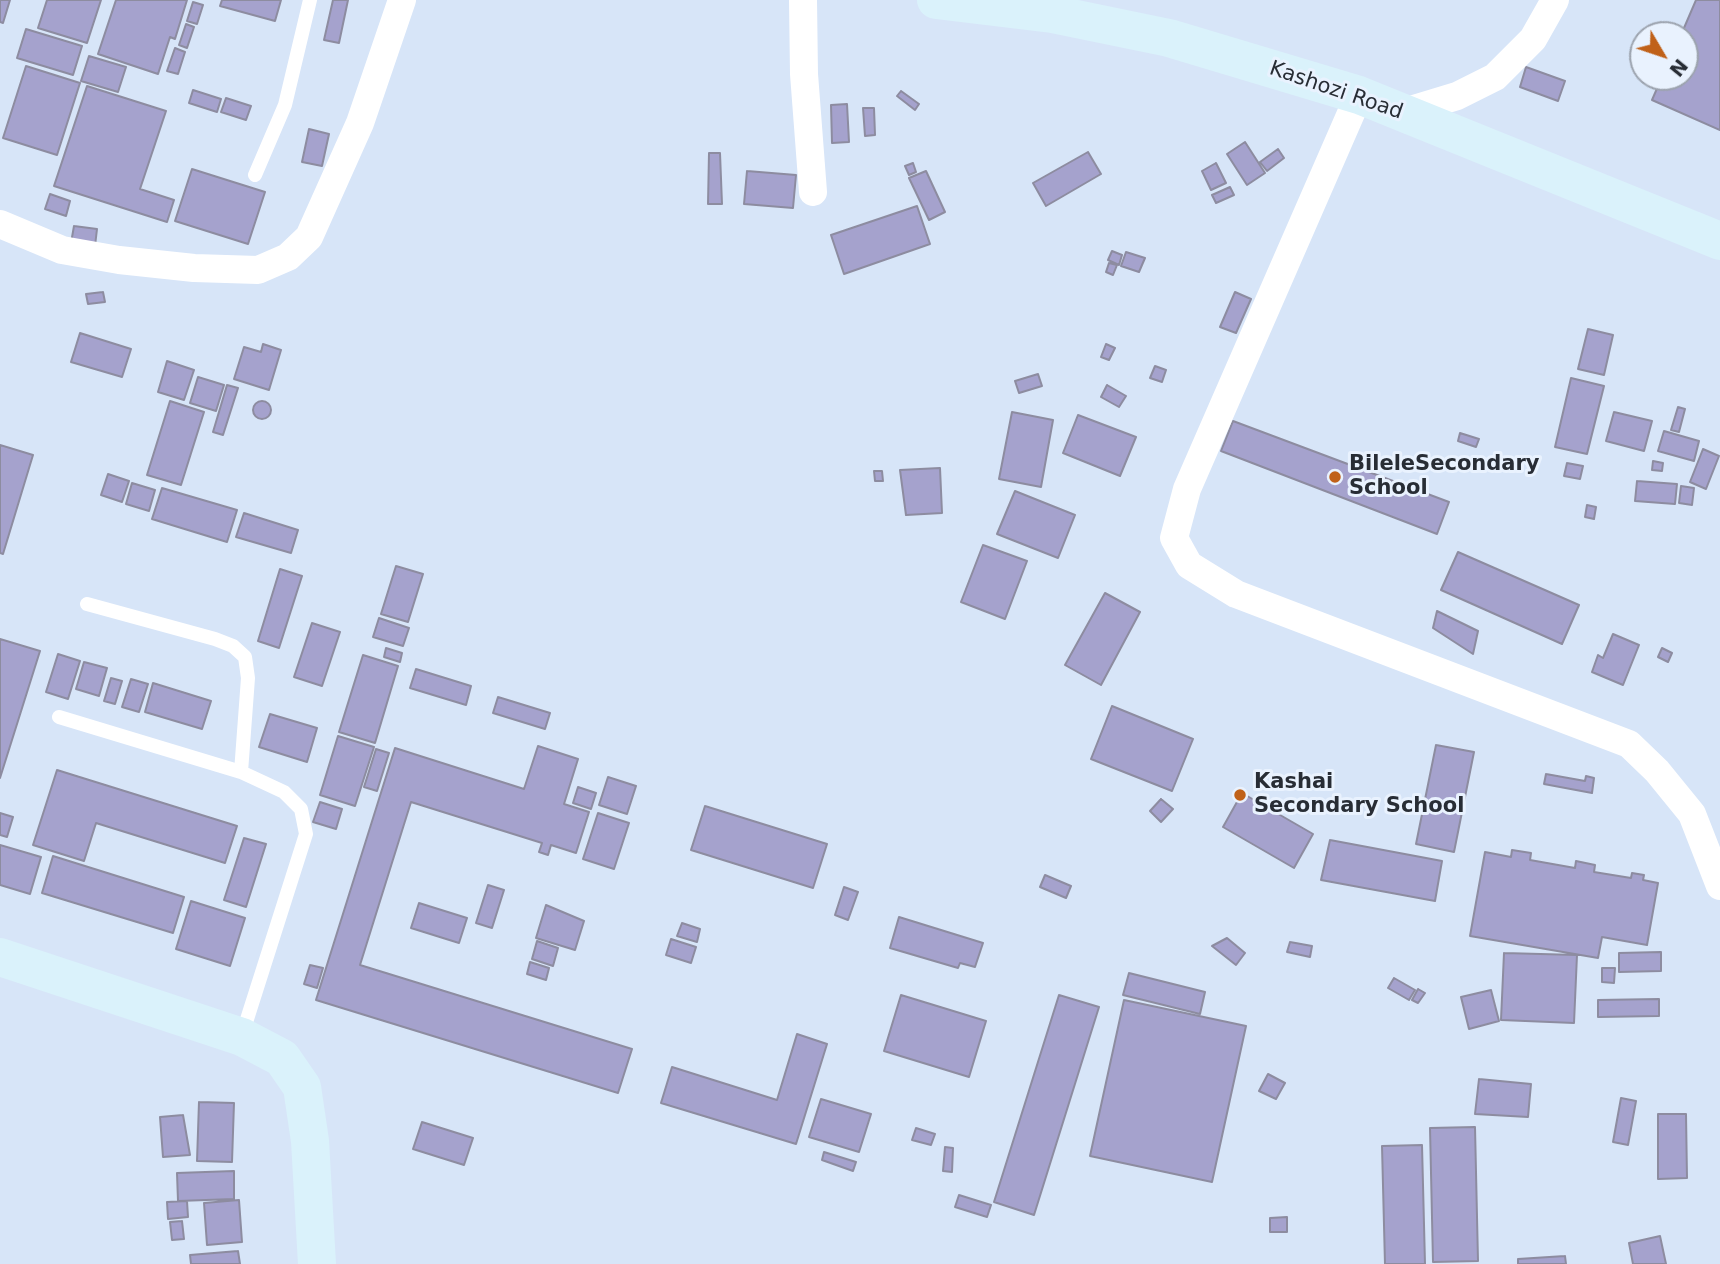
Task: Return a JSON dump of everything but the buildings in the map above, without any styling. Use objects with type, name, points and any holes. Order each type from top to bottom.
[{"type":"main road","name":"Kashozi Road","points":[[936,0],[1052,14],[1169,38],[1359,94],[1720,241]]},
{"type":"main road","points":[[0,957],[242,1037],[282,1058],[302,1087],[310,1141],[317,1264]]},
{"type":"street","points":[[0,224],[62,250],[119,260],[194,268],[258,270],[288,257],[309,237],[360,123],[402,0]]},
{"type":"street","points":[[803,0],[804,74],[813,192]]},
{"type":"street","points":[[1401,113],[1457,96],[1494,77],[1533,39],[1555,0]]},
{"type":"street","points":[[1359,94],[1187,489],[1174,538],[1189,565],[1236,594],[1629,744],[1657,771],[1692,814],[1720,886]]},
{"type":"lane","points":[[255,175],[285,105],[310,0]]},
{"type":"lane","points":[[87,604],[215,639],[233,646],[245,657],[248,678],[241,772]]},
{"type":"lane","points":[[59,717],[241,772],[284,792],[300,809],[306,834],[242,1037]]},
{"type":"place","name":"BileleSecondary School","points":[[1335,477]]},
{"type":"place","name":"Kashai Secondary School","points":[[1240,795]]}]
